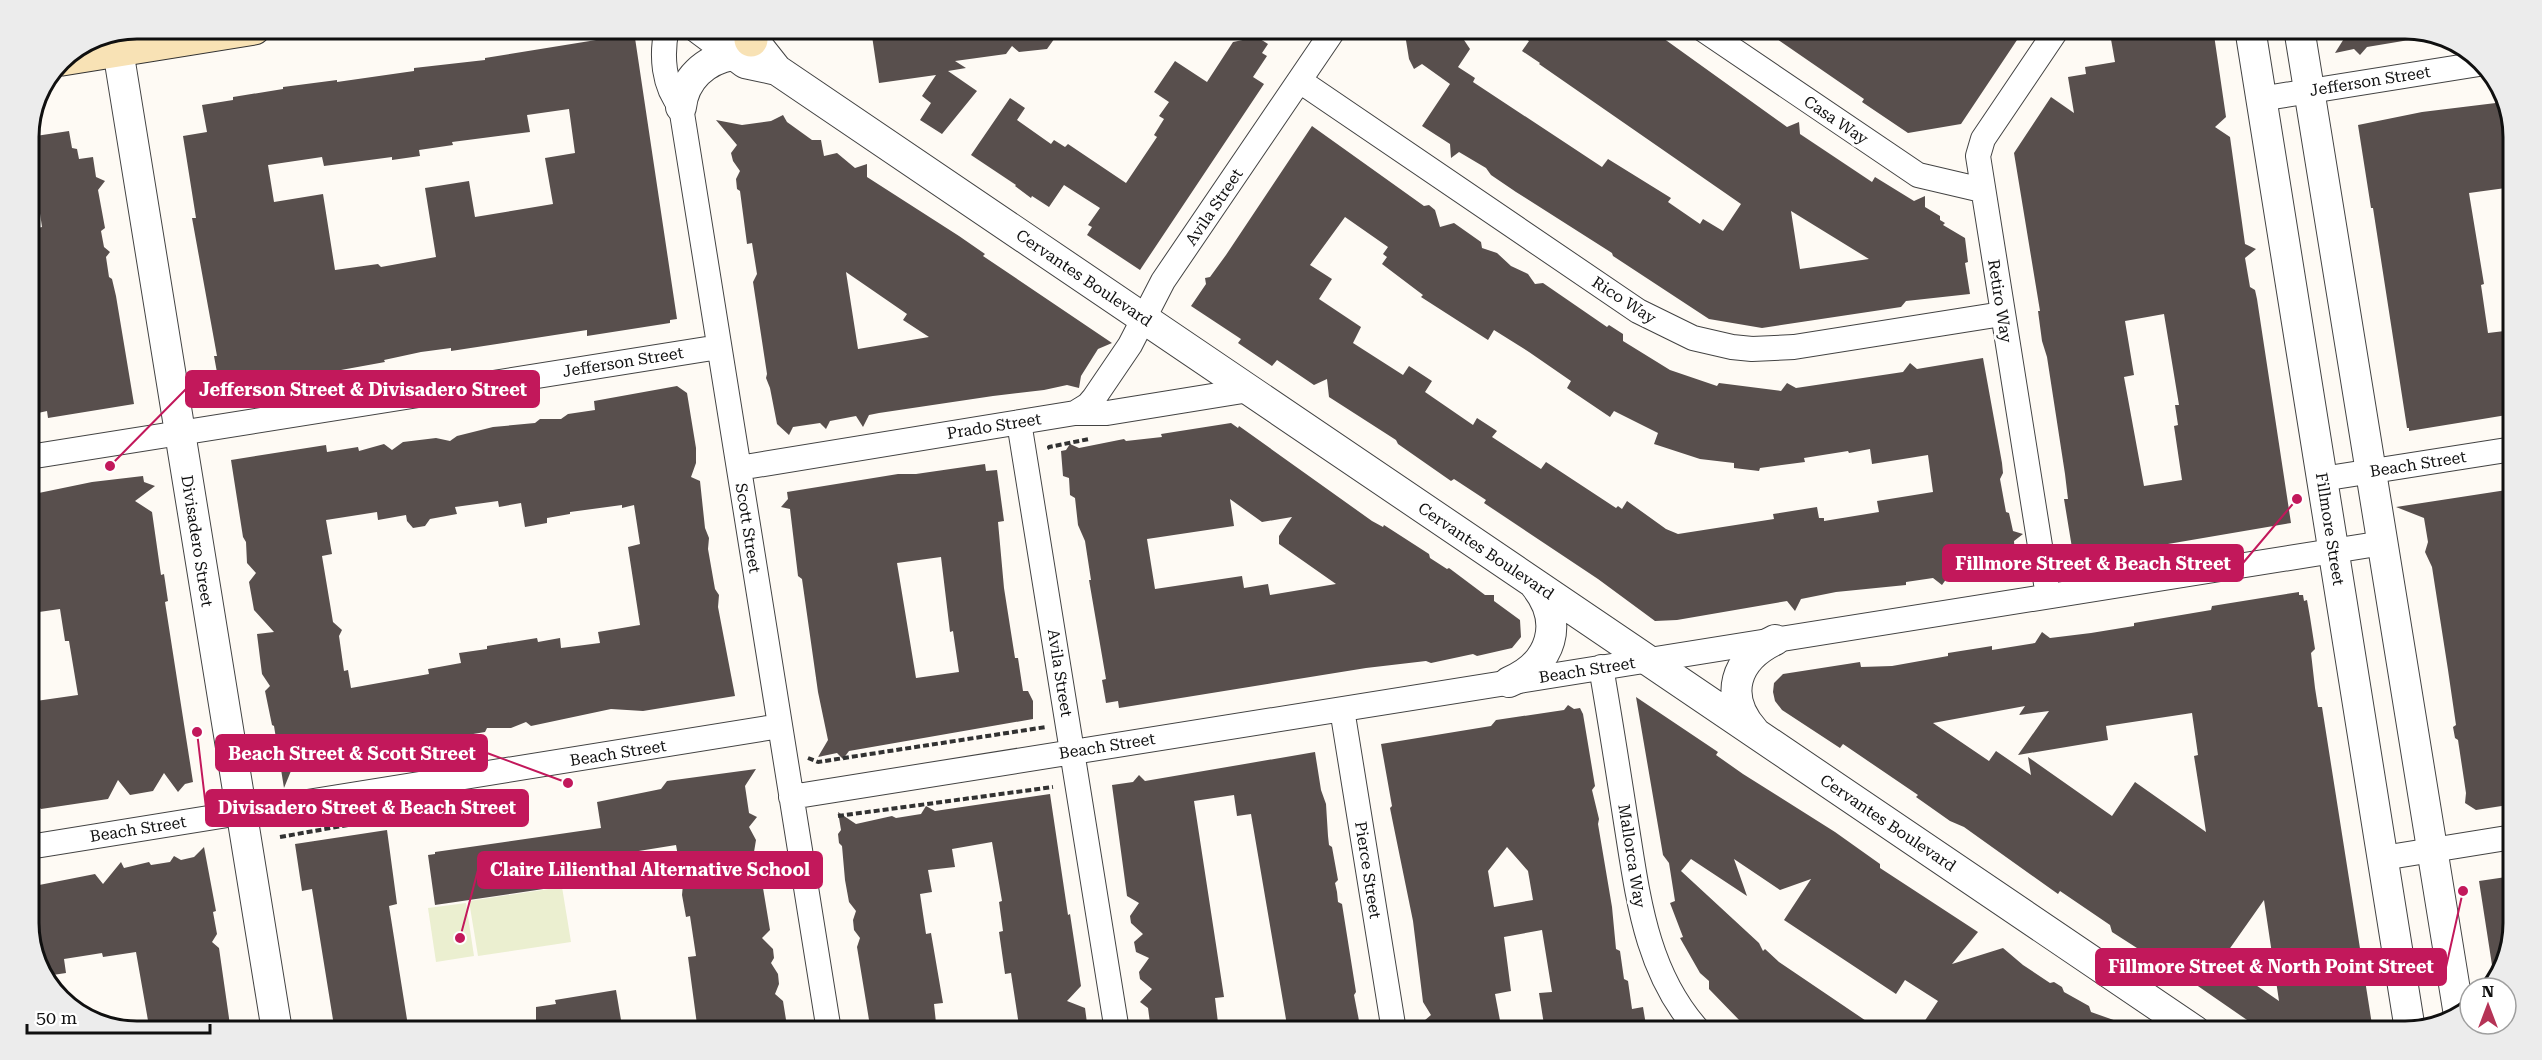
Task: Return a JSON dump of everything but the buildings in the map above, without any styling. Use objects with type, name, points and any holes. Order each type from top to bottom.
[{"type":"main road","points":[[84,55],[186,39]]},
{"type":"street","name":"Scott Street","points":[[667,39],[665,74],[671,92],[681,107],[827,1021]]},
{"type":"street","points":[[681,107],[682,96],[691,78],[742,39]]},
{"type":"street","name":"Cervantes Boulevard","points":[[744,39],[777,70],[2179,1021]]},
{"type":"street","name":"Avila Street","points":[[1075,413],[1094,398],[1130,345],[1163,281],[1328,39]]},
{"type":"street","name":"Casa Way","points":[[1717,39],[1918,175],[1982,190]]},
{"type":"street","name":"Retiro Way","points":[[2049,596],[1978,156],[1983,139],[2051,39]]},
{"type":"street","name":"Fillmore Street","points":[[2252,39],[2409,1021]]},
{"type":"street","points":[[2302,39],[2457,1005]]},
{"type":"street","name":"Divisadero Street","points":[[118,50],[275,1021]]},
{"type":"street","name":"Jefferson Street","points":[[2260,99],[2472,65]]},
{"type":"street","name":"Rico Way","points":[[1300,81],[1638,311],[1693,338],[1732,347],[1773,349],[2002,314]]},
{"type":"street","name":"Jefferson Street","points":[[39,456],[719,346]]},
{"type":"street","name":"Prado Street","points":[[739,468],[1075,413],[1107,413],[1249,390]]},
{"type":"street","name":"Avila Street","points":[[1019,422],[1115,1021]]},
{"type":"street","name":"Beach Street","points":[[2322,479],[2503,451]]},
{"type":"street","name":"Beach Street","points":[[791,797],[2383,543]]},
{"type":"street","points":[[1509,682],[1525,675],[1537,665],[1549,640],[1552,625],[1549,608],[1533,582]]},
{"type":"street","points":[[1756,734],[1745,721],[1739,708],[1736,693],[1737,679],[1750,655],[1775,640]]},
{"type":"street","name":"Mallorca Way","points":[[1601,667],[1648,944],[1666,985],[1691,1021]]},
{"type":"street","name":"Pierce Street","points":[[1342,709],[1392,1021]]},
{"type":"street","name":"Beach Street","points":[[39,845],[780,726]]},
{"type":"street","points":[[2383,858],[2503,839]]},
{"type":"path","points":[[1051,458],[1049,447],[1094,438]]},
{"type":"path","points":[[805,748],[806,757],[818,762],[1047,727],[1045,715]]},
{"type":"path","points":[[837,817],[1057,786]]},
{"type":"green space","points":[[562,887],[571,942],[478,956],[469,901]]},
{"type":"green space","points":[[466,903],[474,956],[436,962],[428,908]]},
{"type":"place","name":"Jefferson Street & Divisadero Street","points":[[110,466]]},
{"type":"place","name":"Fillmore Street & Beach Street","points":[[2297,499]]},
{"type":"place","name":"Divisadero Street & Beach Street","points":[[197,732]]},
{"type":"place","name":"Beach Street & Scott Street","points":[[568,783]]},
{"type":"place","name":"Fillmore Street & North Point Street","points":[[2463,891]]},
{"type":"place","name":"Claire Lilienthal Alternative School","points":[[460,938]]}]
